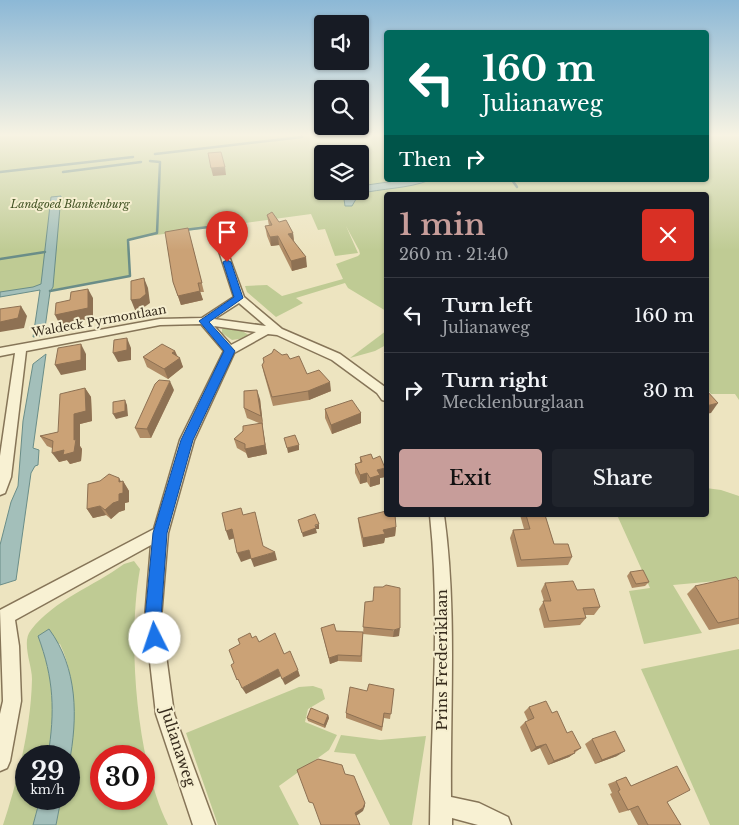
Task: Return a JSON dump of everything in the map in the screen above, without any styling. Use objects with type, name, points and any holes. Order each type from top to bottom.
[{"type":"street","points":[[221,245],[239,298],[274,331]]},
{"type":"street","points":[[204,321],[239,298]]},
{"type":"street","points":[[204,321],[274,331],[336,357],[384,394]]},
{"type":"street","points":[[204,321],[230,351],[274,331]]},
{"type":"street","name":"Waldeck Pyrmontlaan","points":[[0,352],[160,322],[204,321]]},
{"type":"street","points":[[0,489],[4,477],[21,348]]},
{"type":"street","name":"Julianaweg","points":[[204,825],[165,714],[153,618],[160,533],[187,440],[230,351]]},
{"type":"street","name":"Prins Frederiklaan","points":[[437,517],[441,542],[444,613],[441,815],[480,814],[500,825]]},
{"type":"street","points":[[0,760],[12,701],[10,646],[3,617],[160,533]]},
{"type":"green space","name":"Landgoed Blankenburg","points":[[0,172],[314,172],[314,200],[369,200],[369,172],[384,172],[384,182],[709,182],[709,172],[739,172],[739,400],[735,394],[711,394],[709,392],[709,192],[384,192],[384,310],[348,288],[345,283],[296,298],[303,303],[276,317],[247,292],[245,286],[267,285],[282,296],[343,279],[336,264],[358,256],[360,254],[359,250],[346,226],[358,253],[335,256],[325,229],[318,230],[311,214],[134,238],[128,241],[130,276],[50,290],[33,289],[0,294]]},
{"type":"green space","points":[[225,327],[242,331],[249,335],[246,338],[232,340],[222,333],[222,329]]},
{"type":"green space","points":[[384,332],[384,346],[375,351],[350,358]]},
{"type":"green space","points":[[709,488],[739,496],[739,579],[673,585],[702,633],[644,644],[629,591],[650,588],[618,517],[709,517]]},
{"type":"green space","points":[[134,561],[140,569],[134,630],[137,700],[144,745],[90,745],[90,810],[155,810],[155,792],[168,825],[56,825],[59,810],[80,810],[80,745],[71,745],[73,703],[70,673],[60,644],[38,636],[47,667],[52,695],[52,724],[49,745],[24,745],[32,679],[27,647],[28,635],[40,619],[51,610],[124,564]]},
{"type":"green space","points":[[739,649],[739,825],[710,825],[641,669]]},
{"type":"green space","points":[[313,686],[322,689],[325,699],[308,709],[305,722],[337,735],[329,750],[279,786],[299,825],[218,825],[186,733],[299,687]]},
{"type":"green space","points":[[341,735],[380,740],[426,736],[412,825],[390,825],[355,754],[334,752]]},
{"type":"green space","points":[[15,786],[15,810],[37,810],[33,825],[3,825]]},
{"type":"water","points":[[388,182],[425,182],[413,185],[369,192],[369,185]]},
{"type":"water","points":[[61,196],[53,287],[50,292],[44,335],[33,337],[40,290],[0,297],[0,292],[41,284],[51,197]]},
{"type":"water","points":[[344,200],[356,200],[352,206],[345,206]]},
{"type":"water","points":[[46,354],[33,448],[39,450],[38,465],[35,466],[31,473],[16,580],[0,585],[0,545],[11,502],[18,486],[23,421],[33,364]]},
{"type":"water","points":[[49,629],[59,644],[66,660],[73,694],[74,729],[72,745],[49,745],[52,724],[52,695],[47,667],[38,636]]},
{"type":"water","points":[[37,810],[59,810],[56,825],[33,825]]},
{"type":"building","points":[[272,212],[279,222],[286,220],[293,233],[288,234],[306,257],[291,261],[278,236],[270,237],[265,226],[272,225],[267,215]]},
{"type":"building","points":[[188,228],[202,283],[198,283],[200,291],[178,296],[173,282],[165,232]]},
{"type":"building","points":[[144,278],[146,294],[140,299],[131,300],[131,281]]},
{"type":"building","points":[[88,289],[88,308],[55,315],[56,303],[70,300],[71,292]]},
{"type":"building","points":[[21,306],[18,318],[0,322],[0,309]]},
{"type":"building","points":[[127,338],[127,350],[113,353],[114,340]]},
{"type":"building","points":[[81,344],[81,360],[55,365],[58,348]]},
{"type":"building","points":[[162,344],[175,351],[172,353],[180,358],[164,369],[143,357]]},
{"type":"building","points":[[274,349],[282,355],[287,354],[290,359],[299,356],[307,374],[319,370],[330,382],[308,391],[272,397],[262,365],[264,362],[263,358],[272,353]]},
{"type":"building","points":[[159,380],[170,381],[147,429],[135,428],[155,384]]},
{"type":"building","points":[[85,388],[86,411],[74,414],[74,440],[76,439],[74,452],[63,455],[64,450],[52,453],[53,441],[40,436],[58,432],[60,394]]},
{"type":"building","points":[[257,390],[261,416],[244,408],[244,391]]},
{"type":"building","points":[[709,393],[718,403],[709,405]]},
{"type":"building","points":[[125,400],[125,411],[113,414],[113,402]]},
{"type":"building","points":[[352,400],[361,413],[331,425],[325,409]]},
{"type":"building","points":[[262,423],[265,445],[245,449],[245,444],[234,439],[243,431],[243,426]]},
{"type":"building","points":[[295,435],[299,445],[287,448],[284,438]]},
{"type":"building","points":[[371,454],[373,459],[380,456],[384,468],[377,470],[380,475],[370,478],[367,473],[360,475],[355,464],[362,462],[360,457]]},
{"type":"building","points":[[109,474],[119,478],[119,482],[123,481],[123,493],[119,494],[119,501],[113,503],[105,510],[100,506],[87,509],[88,484],[100,481]]},
{"type":"building","points":[[241,508],[243,515],[255,512],[263,546],[275,552],[251,559],[249,550],[237,553],[232,529],[226,531],[222,513]]},
{"type":"building","points":[[384,512],[384,517],[395,517],[396,527],[383,530],[385,534],[363,538],[358,518]]},
{"type":"building","points":[[315,514],[319,524],[315,525],[316,528],[302,533],[298,520]]},
{"type":"building","points":[[527,517],[546,517],[554,544],[568,544],[572,557],[521,560],[513,530],[530,529]]},
{"type":"building","points":[[643,570],[649,582],[636,584],[630,572]]},
{"type":"building","points":[[736,577],[739,581],[739,618],[718,623],[695,586]]},
{"type":"building","points":[[573,581],[577,590],[594,589],[600,607],[583,608],[586,618],[549,621],[543,601],[551,601],[545,583]]},
{"type":"building","points":[[386,585],[400,588],[400,628],[394,630],[363,627],[365,602],[373,601],[374,587]]},
{"type":"building","points":[[334,624],[336,631],[363,632],[361,656],[338,655],[329,658],[321,628]]},
{"type":"building","points":[[250,633],[252,638],[256,636],[259,642],[275,633],[284,654],[290,651],[298,670],[282,679],[278,669],[242,688],[231,665],[234,663],[229,650],[240,644],[238,639]]},
{"type":"building","points":[[369,684],[394,689],[391,714],[384,713],[382,727],[346,713],[350,687],[367,691]]},
{"type":"building","points":[[546,701],[552,713],[557,711],[567,733],[572,731],[581,748],[574,751],[575,753],[554,761],[546,744],[536,747],[525,722],[534,718],[529,707]]},
{"type":"building","points":[[311,708],[328,715],[324,725],[307,718]]},
{"type":"building","points":[[615,731],[625,751],[602,760],[592,739]]},
{"type":"building","points":[[318,759],[342,765],[345,774],[354,776],[365,803],[363,808],[355,813],[360,825],[321,825],[313,803],[309,802],[297,770]]},
{"type":"building","points":[[677,766],[690,790],[667,802],[681,825],[648,825],[638,806],[628,810],[618,791],[620,790],[616,781],[626,777],[631,786]]},
{"type":"waterway","points":[[50,291],[130,276],[128,240],[157,233],[160,172]]},
{"type":"waterway","points":[[513,182],[517,187]]},
{"type":"waterway","points":[[184,230],[225,225]]},
{"type":"waterway","points":[[0,259],[45,252]]},
{"type":"route","points":[[155,638],[153,618],[160,533],[187,440],[230,351],[204,321],[239,298],[227,262]]}]
